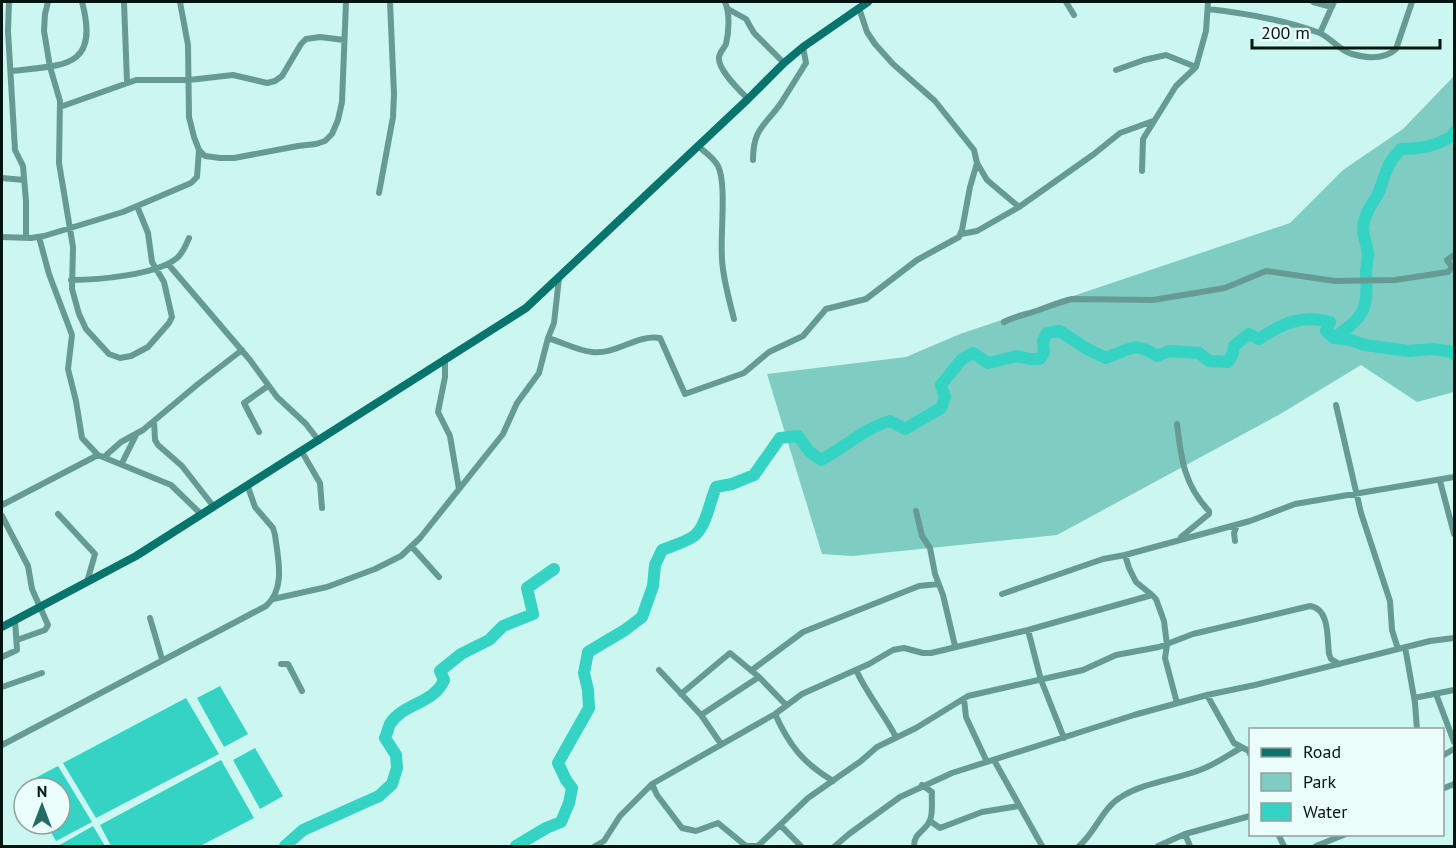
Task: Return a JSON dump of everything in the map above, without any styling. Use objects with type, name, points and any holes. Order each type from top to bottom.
[{"type":"main road","points":[[2,628],[136,556],[248,487],[445,358],[488,334],[526,308],[784,63],[868,2]]},
{"type":"street","points":[[9,2],[5,31],[11,71],[15,150],[23,166],[26,238]]},
{"type":"street","points":[[48,2],[44,32],[50,67],[59,93],[59,163],[73,247],[71,280],[86,329],[109,354],[120,358],[131,356],[148,347],[172,317],[164,282],[152,262],[148,233],[138,206]]},
{"type":"street","points":[[11,71],[50,67],[74,60],[83,51],[87,33],[87,21],[82,2]]},
{"type":"street","points":[[124,2],[127,82]]},
{"type":"street","points":[[2,237],[39,237],[138,206],[195,181],[199,150],[189,117],[188,45],[180,2]]},
{"type":"street","points":[[199,150],[206,156],[234,158],[325,141],[332,134],[342,102],[346,2]]},
{"type":"street","points":[[379,193],[394,106],[390,2]]},
{"type":"street","points":[[725,2],[728,9],[726,44],[719,57],[721,65],[736,88],[748,99]]},
{"type":"street","points":[[1066,2],[1074,15]]},
{"type":"street","points":[[1312,2],[1333,4],[1320,33]]},
{"type":"street","points":[[1142,171],[1143,139],[1176,86],[1196,67],[1206,32],[1208,5],[1320,33],[1341,50],[1377,58],[1390,54],[1398,43],[1412,2]]},
{"type":"street","points":[[859,8],[867,32],[875,44],[949,116],[974,150],[977,163],[987,180],[1019,207]]},
{"type":"street","points":[[728,9],[746,19],[754,33],[784,63]]},
{"type":"street","points":[[60,106],[127,82],[147,79],[189,80],[232,75],[267,83],[282,76],[306,39],[320,37],[344,40]]},
{"type":"street","points":[[753,160],[753,146],[763,123],[781,102],[806,63],[803,47]]},
{"type":"street","points":[[1116,70],[1166,55],[1196,67]]},
{"type":"street","points":[[960,234],[978,231],[1019,207],[1120,133],[1153,121]]},
{"type":"street","points":[[698,146],[718,165],[720,173],[723,274],[734,318]]},
{"type":"street","points":[[548,338],[591,352],[626,346],[646,337],[660,338],[685,394],[744,373],[769,352],[803,336],[826,309],[851,304],[873,294],[917,260],[955,240],[960,234],[977,163]]},
{"type":"street","points":[[2,178],[24,180]]},
{"type":"street","points":[[39,237],[49,274],[72,335],[68,369],[76,401],[80,432],[86,443],[101,456],[171,485],[202,515]]},
{"type":"street","points":[[71,280],[96,280],[157,268],[177,258],[189,238]]},
{"type":"street","points":[[1004,322],[1014,316],[1072,299],[1154,300],[1225,288],[1266,271],[1335,280],[1395,280],[1427,276],[1448,272],[1452,267],[1447,260],[1455,255]]},
{"type":"street","points":[[168,264],[242,350],[284,405],[306,424],[319,441]]},
{"type":"street","points":[[273,599],[327,587],[346,580],[401,556],[412,547],[453,499],[503,434],[517,403],[539,373],[554,324],[560,276]]},
{"type":"street","points":[[2,505],[101,456],[136,435],[242,350]]},
{"type":"street","points":[[445,358],[445,377],[438,412],[450,436],[459,489]]},
{"type":"street","points":[[259,432],[244,403],[268,386]]},
{"type":"street","points":[[1336,405],[1367,536],[1390,601],[1392,630],[1401,648],[1414,698],[1417,728]]},
{"type":"street","points":[[154,422],[154,435],[158,445],[182,466],[214,507]]},
{"type":"street","points":[[1177,424],[1181,460],[1190,487],[1209,511],[1202,522],[1177,541]]},
{"type":"street","points":[[122,464],[136,435]]},
{"type":"street","points":[[302,452],[320,483],[322,508]]},
{"type":"street","points":[[1002,594],[1103,559],[1237,525],[1295,504],[1455,477]]},
{"type":"street","points":[[1440,481],[1455,534]]},
{"type":"street","points":[[2,745],[266,606],[273,599],[278,588],[279,574],[275,534],[273,528],[255,507],[248,487]]},
{"type":"street","points":[[916,511],[922,537],[930,548],[955,646]]},
{"type":"street","points":[[58,514],[95,554],[87,582]]},
{"type":"street","points":[[2,516],[28,566],[31,585],[47,623],[47,628],[17,640]]},
{"type":"street","points":[[1235,541],[1234,533],[1237,525]]},
{"type":"street","points":[[412,547],[439,577]]},
{"type":"street","points":[[1125,555],[1136,582],[1156,597],[1167,645],[1165,658],[1177,703]]},
{"type":"street","points":[[752,670],[809,630],[919,586],[938,584]]},
{"type":"street","points":[[596,846],[604,841],[620,816],[651,784],[775,714],[802,694],[897,649],[927,653],[1028,630],[1152,595]]},
{"type":"street","points":[[651,784],[682,828],[696,831],[718,823],[746,846],[759,846],[808,798],[877,747],[916,728],[975,694],[1083,670],[1116,655],[1167,645],[1193,634],[1313,607],[1319,609],[1323,614],[1329,654],[1331,659],[1339,664]]},
{"type":"street","points":[[150,618],[162,659]]},
{"type":"street","points":[[2,657],[15,652],[17,640],[15,620]]},
{"type":"street","points":[[1028,630],[1041,680],[1064,738]]},
{"type":"street","points":[[836,846],[900,797],[922,785],[990,761],[1207,694],[1401,648],[1455,638]]},
{"type":"street","points":[[681,694],[728,654],[732,654],[752,670],[786,705]]},
{"type":"street","points":[[281,664],[288,664],[292,678],[302,690]]},
{"type":"street","points":[[659,670],[701,715],[720,744]]},
{"type":"street","points":[[856,670],[896,737]]},
{"type":"street","points":[[2,687],[42,673]]},
{"type":"street","points":[[701,715],[759,677]]},
{"type":"street","points":[[1414,698],[1455,690]]},
{"type":"street","points":[[1207,694],[1228,734],[1241,748],[1249,751]]},
{"type":"street","points":[[1436,694],[1455,742]]},
{"type":"street","points":[[964,699],[966,717],[1042,846]]},
{"type":"street","points":[[775,714],[796,752],[810,766],[832,781]]},
{"type":"street","points":[[1079,846],[1094,830],[1107,810],[1121,797],[1137,789],[1201,770],[1241,748]]},
{"type":"street","points":[[914,846],[915,836],[930,821],[932,792],[922,785]]},
{"type":"street","points":[[930,821],[940,828],[982,812],[1019,806]]},
{"type":"street","points":[[1158,846],[1185,834],[1249,817]]},
{"type":"street","points":[[780,825],[801,846]]},
{"type":"street","points":[[1185,834],[1190,846]]},
{"type":"street","points":[[1316,846],[1341,836]]},
{"type":"green space","points":[[1454,76],[1454,392],[1417,402],[1361,365],[1282,413],[1057,535],[852,556],[822,554],[767,374],[906,357],[960,334],[1290,223],[1343,170],[1403,129]]},
{"type":"water","points":[[220,686],[248,734],[224,747],[197,698]]},
{"type":"water","points":[[186,698],[219,754],[96,818],[63,763]]},
{"type":"water","points":[[255,748],[283,796],[260,809],[233,760]]},
{"type":"water","points":[[221,760],[254,818],[200,846],[111,846],[100,825]]},
{"type":"water","points":[[58,766],[64,776],[39,776]]},
{"type":"water","points":[[72,789],[92,822],[72,833]]},
{"type":"water","points":[[93,826],[105,846],[58,846]]},
{"type":"water","points":[[53,836],[65,836],[56,841]]},
{"type":"waterway","points":[[516,846],[561,822],[569,803],[572,788],[558,763],[589,708],[584,673],[588,652],[642,617],[653,586],[655,565],[662,550],[694,536],[705,520],[716,487],[732,484],[754,475],[780,438],[798,436],[809,451],[821,460],[881,424],[890,421],[905,429],[941,408],[945,397],[941,385],[962,359],[973,353],[988,363],[1017,356],[1040,359],[1044,353],[1043,341],[1047,333],[1060,331],[1087,349],[1106,358],[1137,347],[1157,356],[1169,351],[1199,353],[1209,361],[1228,362],[1234,346],[1249,334],[1259,339],[1292,322],[1310,319],[1330,322],[1326,331],[1334,338],[1358,318],[1365,304],[1368,254],[1363,226],[1390,164],[1401,149],[1435,144],[1454,135],[1454,132]]},
{"type":"waterway","points":[[1334,338],[1409,351],[1433,349],[1454,354]]},
{"type":"waterway","points":[[285,846],[303,830],[379,796],[392,784],[397,768],[396,755],[385,738],[390,724],[403,712],[433,694],[444,680],[440,671],[461,654],[489,640],[503,626],[533,614],[527,588],[554,569]]}]
